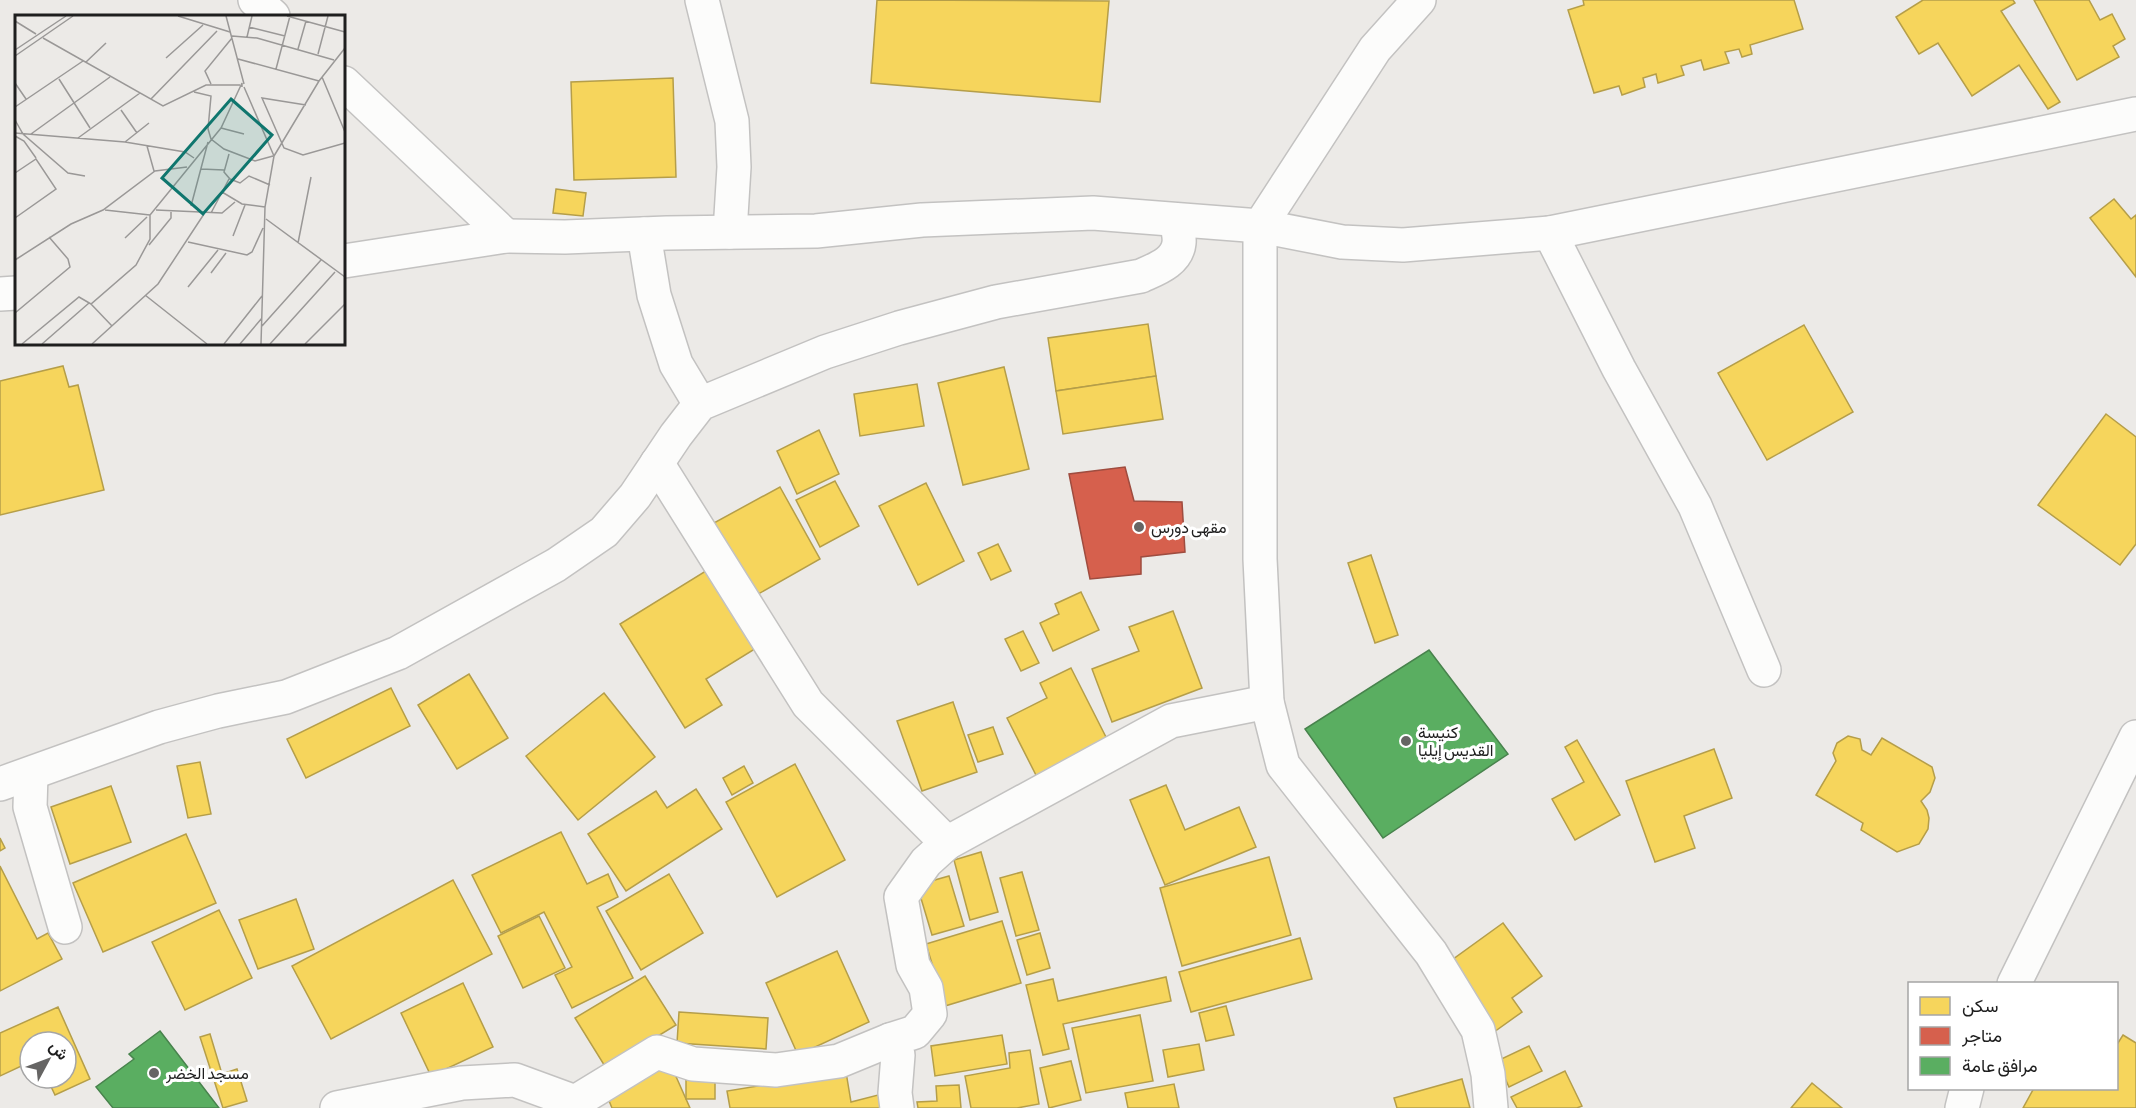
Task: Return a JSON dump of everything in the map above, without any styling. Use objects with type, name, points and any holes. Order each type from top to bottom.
[{"type":"street","points":[[255,0],[272,15]]},
{"type":"street","points":[[702,0],[732,121],[734,166],[730,232]]},
{"type":"street","points":[[1419,0],[1375,49],[1260,226],[1260,559],[1267,702],[1283,765],[1431,953],[1478,1030],[1488,1074],[1491,1108]]},
{"type":"street","points":[[345,84],[506,236]]},
{"type":"street","points":[[345,261],[506,236],[565,237],[816,231],[922,220],[1093,213],[1260,226],[1342,242],[1403,245],[1550,233],[2136,114]]},
{"type":"street","points":[[0,784],[159,727],[218,711],[286,697],[398,653],[556,565],[603,532],[635,496],[700,404],[825,352],[899,328],[996,303],[1141,276],[1158,269],[1174,258],[1179,243],[1176,220]]},
{"type":"street","points":[[1550,233],[1618,369],[1695,506],[1764,670]]},
{"type":"street","points":[[644,234],[654,295],[676,364],[700,404]]},
{"type":"street","points":[[0,294],[15,293]]},
{"type":"street","points":[[657,463],[808,704],[947,843]]},
{"type":"street","points":[[337,1108],[462,1083],[515,1080],[575,1105],[657,1052],[693,1064],[776,1070],[839,1061],[915,1032],[930,1014],[926,988],[913,965],[901,897],[926,862],[947,843],[1171,721],[1267,702]]},
{"type":"street","points":[[2015,982],[2136,737]]},
{"type":"street","points":[[31,774],[30,807],[65,927]]},
{"type":"street","points":[[890,1040],[898,1055],[894,1093],[897,1108]]},
{"type":"street","points":[[1962,1108],[1966,1090]]},
{"type":"building: سكن","points":[[877,0],[1109,1],[1100,102],[871,83]]},
{"type":"building: سكن","points":[[1583,0],[1794,0],[1803,29],[1750,45],[1752,54],[1742,57],[1739,49],[1725,52],[1729,63],[1704,70],[1701,60],[1681,66],[1684,75],[1658,83],[1656,74],[1643,78],[1645,87],[1622,95],[1619,86],[1594,93],[1568,10],[1584,5]]},
{"type":"building: سكن","points":[[1923,0],[2013,0],[2015,3],[2001,11],[2060,102],[2048,109],[2019,65],[1972,96],[1938,43],[1919,54],[1896,17]]},
{"type":"building: سكن","points":[[2034,0],[2089,0],[2100,20],[2112,14],[2125,39],[2113,46],[2119,57],[2077,80]]},
{"type":"building: سكن","points":[[673,78],[676,177],[574,180],[571,82]]},
{"type":"building: سكن","points":[[556,189],[586,193],[583,216],[553,213]]},
{"type":"building: سكن","points":[[2114,199],[2131,219],[2136,215],[2136,277],[2090,218]]},
{"type":"building: سكن","points":[[1148,324],[1156,376],[1056,391],[1048,338]]},
{"type":"building: سكن","points":[[1804,325],[1853,412],[1767,460],[1718,373]]},
{"type":"building: سكن","points":[[63,366],[69,387],[78,385],[104,490],[0,515],[0,381]]},
{"type":"building: سكن","points":[[1004,367],[1029,469],[963,485],[938,383]]},
{"type":"building: سكن","points":[[1156,376],[1163,419],[1063,434],[1056,391]]},
{"type":"building: سكن","points":[[917,384],[924,426],[860,436],[854,394]]},
{"type":"building: سكن","points":[[2106,414],[2136,437],[2136,544],[2120,565],[2038,505]]},
{"type":"building: سكن","points":[[819,430],[839,474],[797,494],[777,451]]},
{"type":"building: سكن","points":[[835,481],[859,526],[820,547],[796,500]]},
{"type":"building: سكن","points":[[926,483],[964,561],[918,585],[879,506]]},
{"type":"building: سكن","points":[[780,487],[820,559],[753,597],[712,524]]},
{"type":"building: سكن","points":[[998,544],[1011,571],[991,580],[978,553]]},
{"type":"building: سكن","points":[[1371,555],[1398,635],[1375,643],[1348,563]]},
{"type":"building: سكن","points":[[709,569],[758,647],[706,679],[722,705],[685,728],[620,624]]},
{"type":"building: سكن","points":[[1081,592],[1099,630],[1053,651],[1040,623],[1059,614],[1055,604]]},
{"type":"building: سكن","points":[[1173,611],[1202,688],[1112,722],[1092,669],[1139,651],[1129,627]]},
{"type":"building: سكن","points":[[1023,631],[1039,663],[1021,671],[1005,639]]},
{"type":"building: سكن","points":[[1071,668],[1112,749],[1041,785],[1007,718],[1047,698],[1040,683]]},
{"type":"building: سكن","points":[[469,674],[508,738],[457,769],[418,705]]},
{"type":"building: سكن","points":[[391,688],[410,726],[306,778],[287,739]]},
{"type":"building: سكن","points":[[604,693],[655,757],[578,820],[526,756]]},
{"type":"building: سكن","points":[[953,702],[977,772],[922,791],[897,721]]},
{"type":"building: سكن","points":[[993,727],[1003,754],[978,762],[968,735]]},
{"type":"building: سكن","points":[[1848,736],[1860,739],[1862,750],[1871,755],[1882,738],[1932,767],[1935,778],[1930,792],[1921,801],[1929,818],[1928,829],[1919,844],[1897,852],[1861,830],[1863,823],[1816,795],[1836,761],[1833,753],[1837,743]]},
{"type":"building: سكن","points":[[1577,740],[1620,815],[1575,840],[1552,799],[1584,782],[1565,747]]},
{"type":"building: سكن","points":[[1714,749],[1732,798],[1684,816],[1695,848],[1655,862],[1626,781]]},
{"type":"building: سكن","points":[[200,762],[211,814],[188,818],[177,766]]},
{"type":"building: سكن","points":[[795,764],[845,860],[777,897],[726,802]]},
{"type":"building: سكن","points":[[744,766],[753,783],[732,795],[723,778]]},
{"type":"building: سكن","points":[[1166,785],[1185,830],[1239,807],[1256,847],[1165,885],[1130,800]]},
{"type":"building: سكن","points":[[111,786],[131,842],[70,864],[51,807]]},
{"type":"building: سكن","points":[[696,789],[722,829],[626,891],[588,834],[656,791],[667,808]]},
{"type":"building: سكن","points":[[561,832],[587,884],[608,874],[618,897],[597,907],[633,978],[572,1008],[555,975],[572,967],[544,912],[501,933],[472,875]]},
{"type":"building: سكن","points":[[186,834],[216,903],[103,952],[73,883]]},
{"type":"building: سكن","points":[[0,838],[5,848],[0,851]]},
{"type":"building: سكن","points":[[981,852],[998,912],[970,920],[954,860]]},
{"type":"building: سكن","points":[[1269,857],[1291,935],[1182,966],[1160,888]]},
{"type":"building: سكن","points":[[0,866],[37,939],[48,933],[62,959],[0,991]]},
{"type":"building: سكن","points":[[1022,872],[1039,930],[1016,936],[1000,878]]},
{"type":"building: سكن","points":[[669,874],[703,933],[641,970],[606,911]]},
{"type":"building: سكن","points":[[949,876],[964,926],[932,935],[917,885]]},
{"type":"building: سكن","points":[[453,880],[492,954],[331,1039],[292,966]]},
{"type":"building: سكن","points":[[296,899],[314,949],[258,969],[239,920]]},
{"type":"building: سكن","points":[[219,910],[252,978],[185,1010],[152,942]]},
{"type":"building: سكن","points":[[539,916],[565,968],[523,988],[498,936]]},
{"type":"building: سكن","points":[[1002,921],[1021,983],[945,1006],[926,944]]},
{"type":"building: سكن","points":[[1503,923],[1542,976],[1512,998],[1522,1012],[1494,1032],[1445,965]]},
{"type":"building: سكن","points":[[1040,933],[1050,968],[1027,975],[1017,940]]},
{"type":"building: سكن","points":[[1300,938],[1312,979],[1191,1012],[1179,972]]},
{"type":"building: سكن","points":[[837,951],[869,1022],[798,1055],[766,983]]},
{"type":"building: سكن","points":[[645,976],[676,1025],[606,1068],[575,1018]]},
{"type":"building: سكن","points":[[1166,977],[1171,1001],[1063,1024],[1069,1049],[1043,1055],[1026,985],[1053,979],[1058,1001]]},
{"type":"building: سكن","points":[[463,983],[493,1047],[431,1076],[401,1013]]},
{"type":"building: سكن","points":[[1226,1006],[1234,1035],[1206,1041],[1199,1013]]},
{"type":"building: سكن","points":[[58,1007],[68,1030],[18,1030],[18,1068],[0,1076],[0,1033]]},
{"type":"building: سكن","points":[[679,1012],[768,1018],[766,1049],[677,1043]]},
{"type":"building: سكن","points":[[1140,1015],[1153,1081],[1086,1093],[1072,1028]]},
{"type":"building: سكن","points":[[210,1034],[222,1074],[237,1069],[247,1101],[223,1108],[200,1037]]},
{"type":"building: سكن","points":[[1002,1035],[1007,1064],[935,1076],[931,1046]]},
{"type":"building: سكن","points":[[2123,1035],[2136,1043],[2136,1108],[2023,1108],[2033,1090],[2118,1090],[2118,1043]]},
{"type":"building: سكن","points":[[1199,1044],[1204,1070],[1168,1077],[1163,1050]]},
{"type":"building: سكن","points":[[1529,1046],[1542,1071],[1509,1087],[1497,1061]]},
{"type":"building: سكن","points":[[1030,1050],[1039,1104],[1017,1108],[971,1108],[965,1076],[1010,1068],[1009,1053]]},
{"type":"building: سكن","points":[[78,1052],[90,1079],[78,1084]]},
{"type":"building: سكن","points":[[1071,1061],[1081,1100],[1049,1108],[1040,1068]]},
{"type":"building: سكن","points":[[670,1063],[690,1108],[612,1108],[605,1091]]},
{"type":"building: سكن","points":[[1565,1071],[1582,1106],[1577,1108],[1517,1108],[1511,1097]]},
{"type":"building: سكن","points":[[846,1072],[851,1102],[878,1095],[886,1108],[730,1108],[727,1091]]},
{"type":"building: سكن","points":[[686,1078],[715,1078],[715,1099],[686,1099]]},
{"type":"building: سكن","points":[[1462,1079],[1470,1108],[1397,1108],[1394,1098]]},
{"type":"building: سكن","points":[[1812,1083],[1842,1108],[1791,1108]]},
{"type":"building: سكن","points":[[1174,1084],[1179,1108],[1128,1108],[1125,1093]]},
{"type":"building: سكن","points":[[959,1085],[961,1108],[918,1108],[917,1102],[937,1101],[936,1086]]},
{"type":"building: سكن","points":[[53,1090],[66,1090],[55,1095]]},
{"type":"building: متاجر","points":[[1125,467],[1134,501],[1182,502],[1185,552],[1141,557],[1141,574],[1090,579],[1069,474]]},
{"type":"building: مرافق عامة","name":"كنيسة القديس إيليا","points":[[1429,650],[1508,754],[1383,838],[1305,729]]},
{"type":"building: مرافق عامة","name":"مسجد الخضر","points":[[160,1031],[219,1108],[113,1108],[96,1087],[134,1059],[129,1054]]},
{"type":"place","name":"مقهى دورس","points":[[1139,527]]},
{"type":"place","name":"كنيسة القديس إيليا","points":[[1406,741]]},
{"type":"place","name":"مسجد الخضر","points":[[154,1073]]}]
